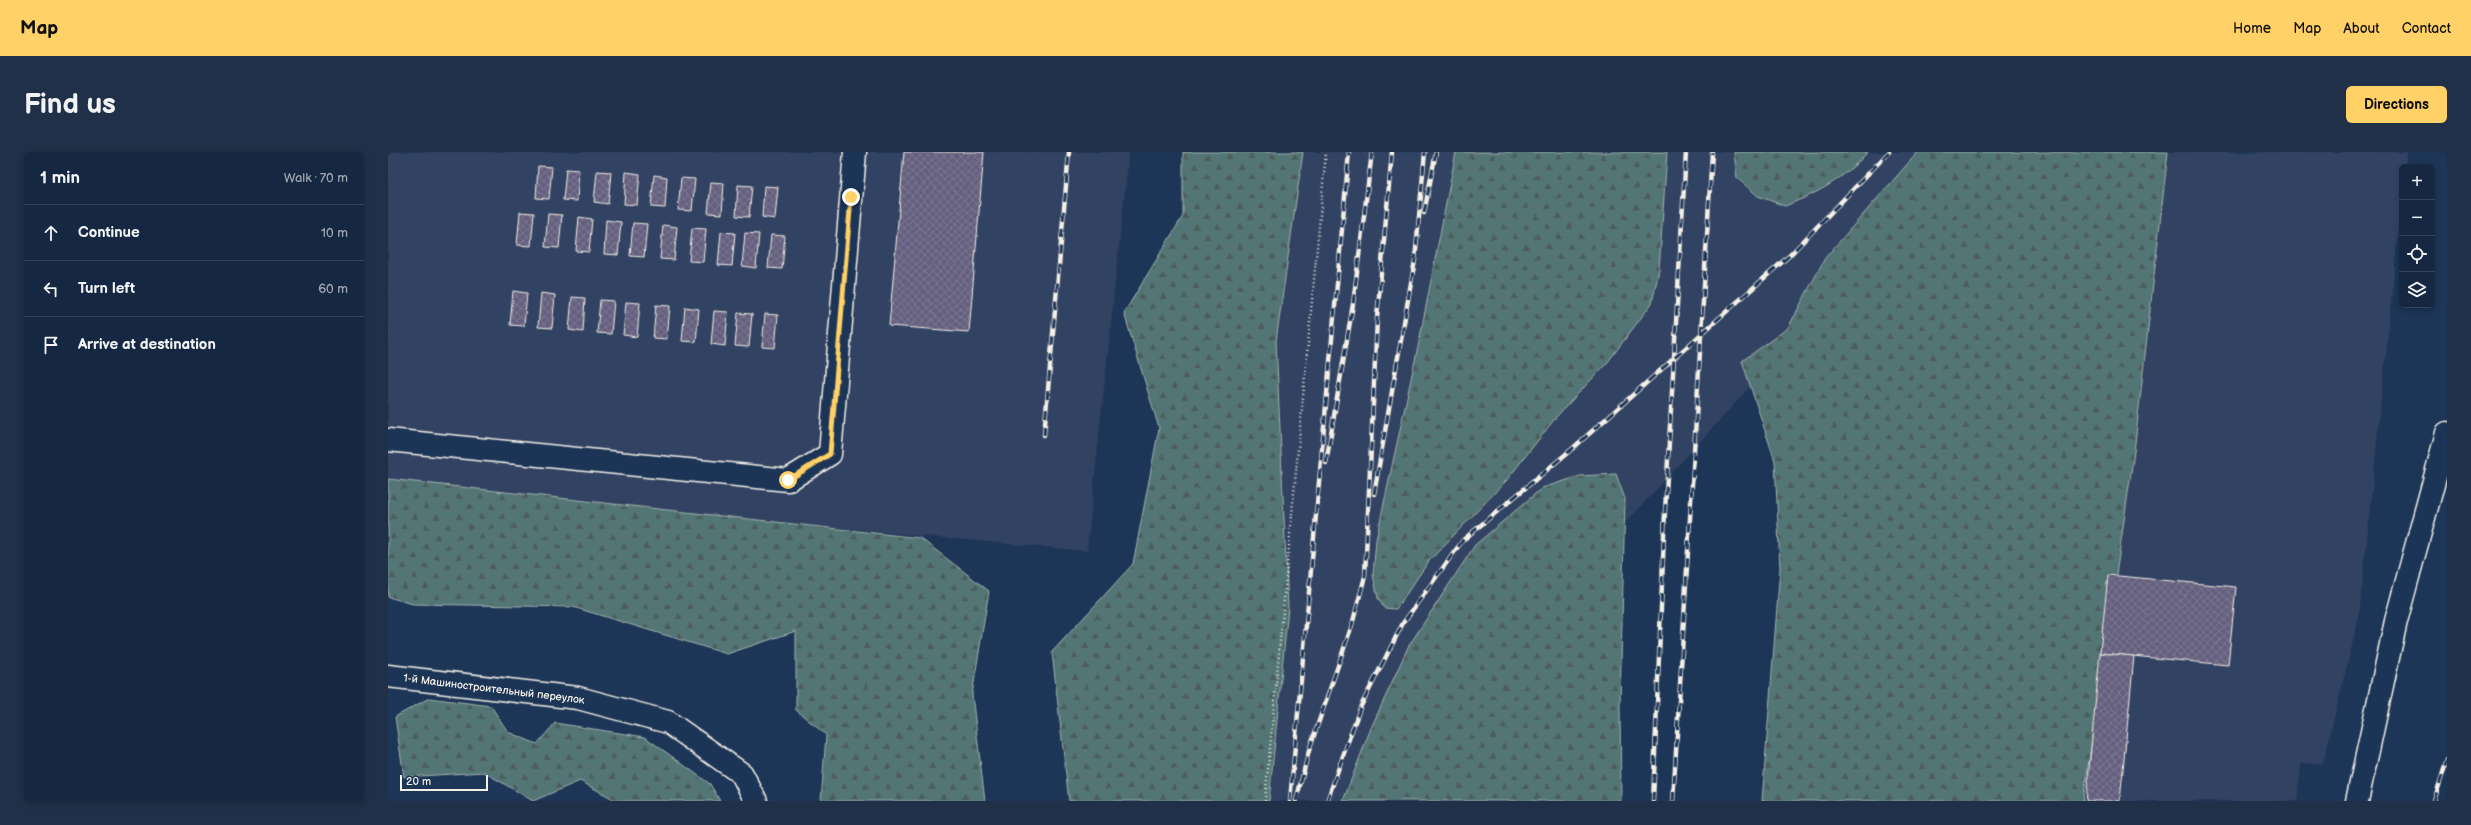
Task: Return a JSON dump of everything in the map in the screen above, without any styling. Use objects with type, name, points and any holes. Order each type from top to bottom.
[{"type":"lane","points":[[388,440],[788,480],[830,454],[855,152]]},
{"type":"lane","points":[[2358,801],[2396,622],[2447,433]]},
{"type":"lane","name":"1-й Машиностроительный переулок","points":[[388,676],[578,698],[668,722],[742,774],[756,801]]},
{"type":"path","points":[[1265,801],[1326,152]]},
{"type":"shaded area","points":[[388,152],[1129,152],[1087,551],[388,487]]},
{"type":"shaded area","points":[[1241,152],[1965,152],[1409,760],[1404,801],[1184,801]]},
{"type":"shaded area","points":[[2155,152],[2407,152],[2405,164],[2399,164],[2399,225],[2359,617],[2323,763],[2301,764],[2297,801],[2068,801]]},
{"type":"green space","points":[[1183,152],[1303,152],[1276,341],[1288,608],[1269,801],[1069,801],[1052,652],[1133,564],[1159,428],[1124,313],[1183,216]]},
{"type":"green space","points":[[1456,152],[1667,152],[1659,270],[1652,303],[1607,363],[1557,416],[1506,481],[1429,561],[1396,609],[1384,608],[1378,598],[1373,575],[1376,540],[1419,342]]},
{"type":"green space","points":[[1734,152],[1868,152],[1840,178],[1809,196],[1785,206],[1758,196],[1737,178]]},
{"type":"green space","points":[[1918,152],[2168,152],[2134,452],[2083,801],[1762,801],[1780,568],[1775,461],[1742,361],[1788,328],[1825,258]]},
{"type":"green space","points":[[1616,474],[1625,499],[1620,704],[1621,801],[1343,801],[1371,728],[1408,647],[1475,545],[1542,488],[1580,476]]},
{"type":"green space","points":[[388,479],[920,538],[989,591],[972,695],[985,801],[821,801],[826,735],[796,710],[796,631],[727,654],[573,607],[413,604],[388,597]]},
{"type":"green space","points":[[429,698],[491,706],[508,732],[537,744],[555,723],[645,737],[710,784],[720,801],[617,801],[580,781],[533,801],[484,772],[404,777],[395,717]]},
{"type":"building","points":[[904,152],[984,152],[969,332],[889,326]]},
{"type":"building","points":[[538,166],[552,167],[549,199],[536,198]]},
{"type":"building","points":[[566,169],[579,170],[577,201],[563,200]]},
{"type":"building","points":[[597,171],[611,172],[608,204],[594,202]]},
{"type":"building","points":[[626,172],[640,174],[637,205],[624,204]]},
{"type":"building","points":[[654,175],[667,177],[665,208],[651,207]]},
{"type":"building","points":[[681,178],[695,179],[692,211],[678,210]]},
{"type":"building","points":[[711,182],[724,183],[722,214],[708,213]]},
{"type":"building","points":[[738,185],[752,186],[749,217],[736,216]]},
{"type":"building","points":[[764,186],[778,187],[775,219],[762,217]]},
{"type":"building","points":[[520,212],[534,213],[531,246],[517,245]]},
{"type":"building","points":[[548,214],[562,215],[559,248],[545,247]]},
{"type":"building","points":[[579,217],[592,219],[589,252],[576,251]]},
{"type":"building","points":[[606,220],[621,222],[618,255],[604,254]]},
{"type":"building","points":[[633,223],[647,224],[644,257],[630,256]]},
{"type":"building","points":[[663,225],[677,227],[674,260],[660,259]]},
{"type":"building","points":[[692,228],[706,229],[703,262],[689,261]]},
{"type":"building","points":[[721,232],[735,233],[732,266],[718,265]]},
{"type":"building","points":[[745,233],[759,234],[756,268],[742,266]]},
{"type":"building","points":[[771,235],[785,236],[782,269],[768,268]]},
{"type":"building","points":[[513,291],[527,293],[524,326],[510,325]]},
{"type":"building","points":[[541,293],[555,295],[552,328],[538,327]]},
{"type":"building","points":[[572,297],[585,298],[583,332],[569,330]]},
{"type":"building","points":[[600,300],[614,301],[611,334],[597,333]]},
{"type":"building","points":[[626,302],[640,303],[637,337],[623,335]]},
{"type":"building","points":[[656,305],[670,306],[667,339],[653,338]]},
{"type":"building","points":[[685,307],[699,309],[696,342],[682,341]]},
{"type":"building","points":[[714,311],[728,312],[725,346],[711,344]]},
{"type":"building","points":[[738,313],[752,314],[749,347],[735,346]]},
{"type":"building","points":[[765,314],[778,315],[775,348],[762,347]]},
{"type":"building","points":[[2108,575],[2236,587],[2228,665],[2100,653]]},
{"type":"building","points":[[2100,653],[2134,656],[2120,801],[2086,801]]},
{"type":"railway","points":[[1044,435],[1069,152]]},
{"type":"railway","points":[[1290,801],[1349,152]]},
{"type":"railway","points":[[1326,463],[1353,304],[1372,152]]},
{"type":"railway","points":[[1296,801],[1310,747],[1352,625],[1365,576],[1377,318],[1392,152]]},
{"type":"railway","points":[[1374,494],[1415,260],[1425,152]]},
{"type":"railway","points":[[1424,213],[1436,152]]},
{"type":"railway","points":[[1653,801],[1665,511],[1686,152]]},
{"type":"railway","points":[[1673,801],[1712,152]]},
{"type":"railway","points":[[1327,801],[1360,708],[1403,623],[1463,540],[1572,449],[1789,256],[1889,152]]},
{"type":"railway","points":[[2434,801],[2447,760]]},
{"type":"route","points":[[788,480],[830,454],[835,377],[851,197]]}]
